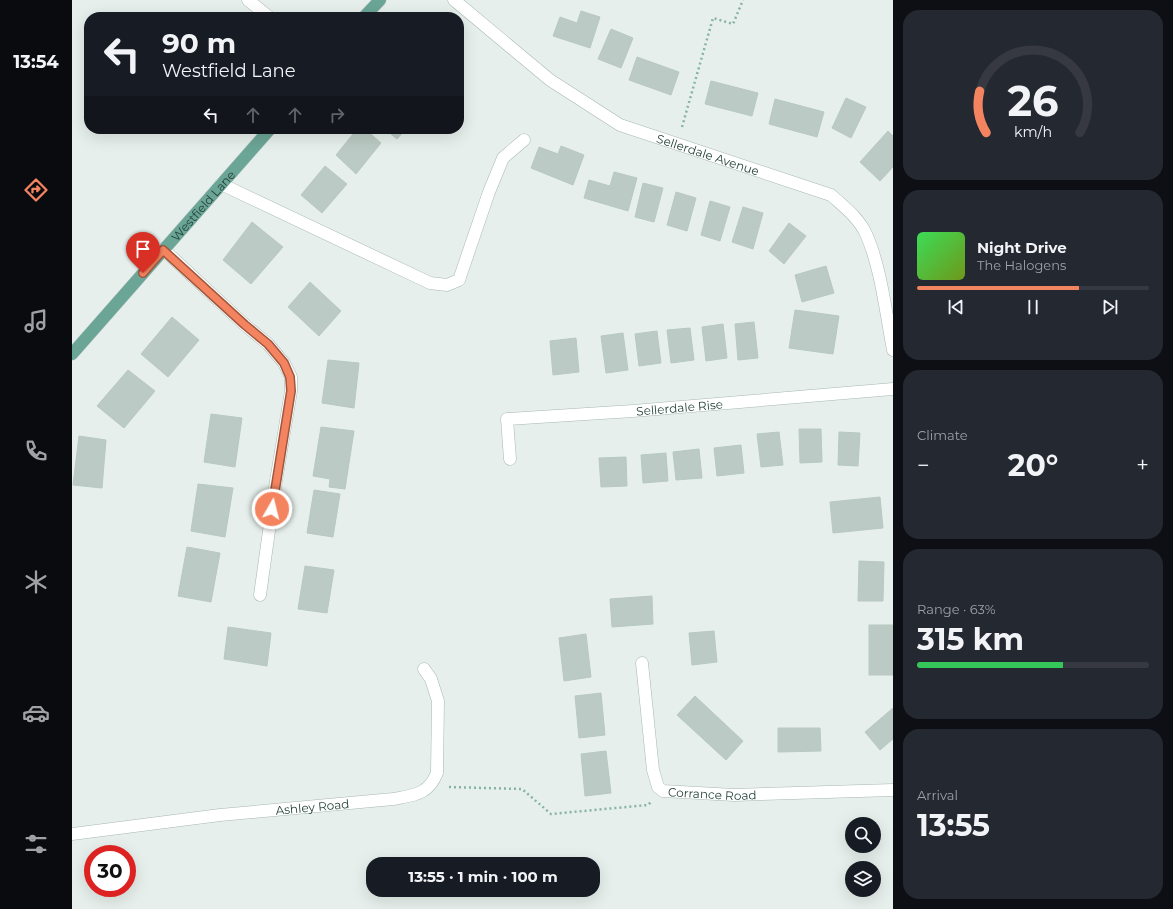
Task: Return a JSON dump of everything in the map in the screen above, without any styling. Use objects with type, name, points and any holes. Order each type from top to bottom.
[{"type":"main road","points":[[369,12],[380,0]]},
{"type":"main road","name":"Westfield Lane","points":[[72,354],[266,134]]},
{"type":"street","points":[[248,0],[263,12]]},
{"type":"street","name":"Sellerdale Avenue","points":[[454,0],[539,71],[620,125],[831,195],[849,211],[865,233],[877,268],[893,350]]},
{"type":"street","points":[[221,184],[430,283],[447,285],[459,280],[489,192],[503,158],[524,140]]},
{"type":"street","points":[[163,250],[268,344],[284,363],[290,377],[291,391],[276,480],[260,595]]},
{"type":"street","name":"Sellerdale Rise","points":[[510,459],[507,418],[633,410],[893,389]]},
{"type":"street","name":"Corrance Road","points":[[642,663],[653,770],[658,787],[663,791],[734,795],[893,790]]},
{"type":"street","points":[[424,669],[431,679],[438,701],[437,774],[434,781]]},
{"type":"street","name":"Ashley Road","points":[[72,834],[220,815],[393,798],[420,793],[428,788],[434,781]]},
{"type":"path","points":[[676,144],[714,18],[733,24],[743,0]]},
{"type":"path","points":[[434,781],[445,787],[522,789],[551,814],[648,805],[663,791]]},
{"type":"building","points":[[581,11],[600,17],[590,48],[553,36],[560,17],[577,23]]},
{"type":"building","points":[[611,29],[633,38],[621,68],[598,59]]},
{"type":"building","points":[[637,57],[679,72],[671,95],[629,80]]},
{"type":"building","points":[[711,81],[758,93],[752,116],[705,104]]},
{"type":"building","points":[[846,98],[866,107],[851,138],[832,128]]},
{"type":"building","points":[[775,99],[824,112],[817,137],[769,124]]},
{"type":"building","points":[[888,131],[893,136],[893,167],[880,181],[860,162]]},
{"type":"building","points":[[353,134],[371,134],[381,143],[356,174],[336,155]]},
{"type":"building","points":[[391,134],[401,134],[397,139]]},
{"type":"building","points":[[561,146],[584,155],[573,185],[531,168],[539,147],[558,154]]},
{"type":"building","points":[[325,166],[347,184],[322,213],[301,195]]},
{"type":"building","points":[[614,172],[637,178],[628,211],[584,198],[589,180],[610,186]]},
{"type":"building","points":[[643,183],[663,188],[654,222],[635,217]]},
{"type":"building","points":[[676,192],[696,198],[687,231],[667,225]]},
{"type":"building","points":[[710,201],[730,207],[720,241],[701,235]]},
{"type":"building","points":[[743,207],[763,213],[753,249],[732,242]]},
{"type":"building","points":[[252,222],[283,247],[251,284],[223,260]]},
{"type":"building","points":[[789,223],[806,236],[784,264],[769,251]]},
{"type":"building","points":[[826,266],[834,293],[802,302],[795,275]]},
{"type":"building","points":[[310,282],[341,311],[319,336],[288,307]]},
{"type":"building","points":[[795,310],[839,316],[833,354],[789,348]]},
{"type":"building","points":[[172,317],[199,340],[168,377],[141,354]]},
{"type":"building","points":[[754,322],[758,358],[738,360],[735,324]]},
{"type":"building","points":[[723,324],[727,358],[706,361],[702,327]]},
{"type":"building","points":[[690,328],[694,360],[671,363],[667,330]]},
{"type":"building","points":[[657,331],[661,363],[639,366],[635,334]]},
{"type":"building","points":[[623,333],[628,370],[606,373],[601,336]]},
{"type":"building","points":[[576,338],[579,372],[553,375],[550,341]]},
{"type":"building","points":[[328,360],[359,363],[354,408],[322,403]]},
{"type":"building","points":[[128,370],[155,391],[124,428],[97,406]]},
{"type":"building","points":[[211,414],[242,418],[235,467],[204,462]]},
{"type":"building","points":[[321,427],[354,431],[345,489],[329,487],[330,479],[313,476]]},
{"type":"building","points":[[799,429],[821,429],[822,462],[800,463]]},
{"type":"building","points":[[779,432],[783,465],[761,467],[757,434]]},
{"type":"building","points":[[839,432],[860,433],[858,466],[838,465]]},
{"type":"building","points":[[79,436],[106,440],[102,488],[73,485]]},
{"type":"building","points":[[741,445],[744,473],[717,476],[714,448]]},
{"type":"building","points":[[699,449],[702,478],[676,480],[673,452]]},
{"type":"building","points":[[666,453],[668,481],[643,483],[641,455]]},
{"type":"building","points":[[626,457],[627,486],[601,487],[599,458]]},
{"type":"building","points":[[198,484],[233,488],[225,537],[191,531]]},
{"type":"building","points":[[314,490],[340,494],[333,537],[307,533]]},
{"type":"building","points":[[880,497],[883,528],[833,533],[830,502]]},
{"type":"building","points":[[187,547],[220,553],[211,602],[178,596]]},
{"type":"building","points":[[859,561],[884,562],[883,601],[858,601]]},
{"type":"building","points":[[305,566],[334,570],[327,613],[298,609]]},
{"type":"building","points":[[652,596],[653,624],[612,627],[610,599]]},
{"type":"building","points":[[869,625],[893,625],[893,675],[869,675]]},
{"type":"building","points":[[228,627],[271,633],[267,666],[224,659]]},
{"type":"building","points":[[714,631],[717,662],[692,665],[689,633]]},
{"type":"building","points":[[586,634],[591,677],[564,681],[559,638]]},
{"type":"building","points":[[601,693],[605,735],[579,738],[575,696]]},
{"type":"building","points":[[695,696],[743,741],[726,760],[677,715]]},
{"type":"building","points":[[893,708],[893,739],[880,750],[865,732]]},
{"type":"building","points":[[778,728],[820,728],[821,751],[778,752]]},
{"type":"building","points":[[606,751],[611,793],[585,796],[581,754]]},
{"type":"route","points":[[143,273],[163,250],[268,344],[284,363],[290,377],[291,391],[272,509]]}]
